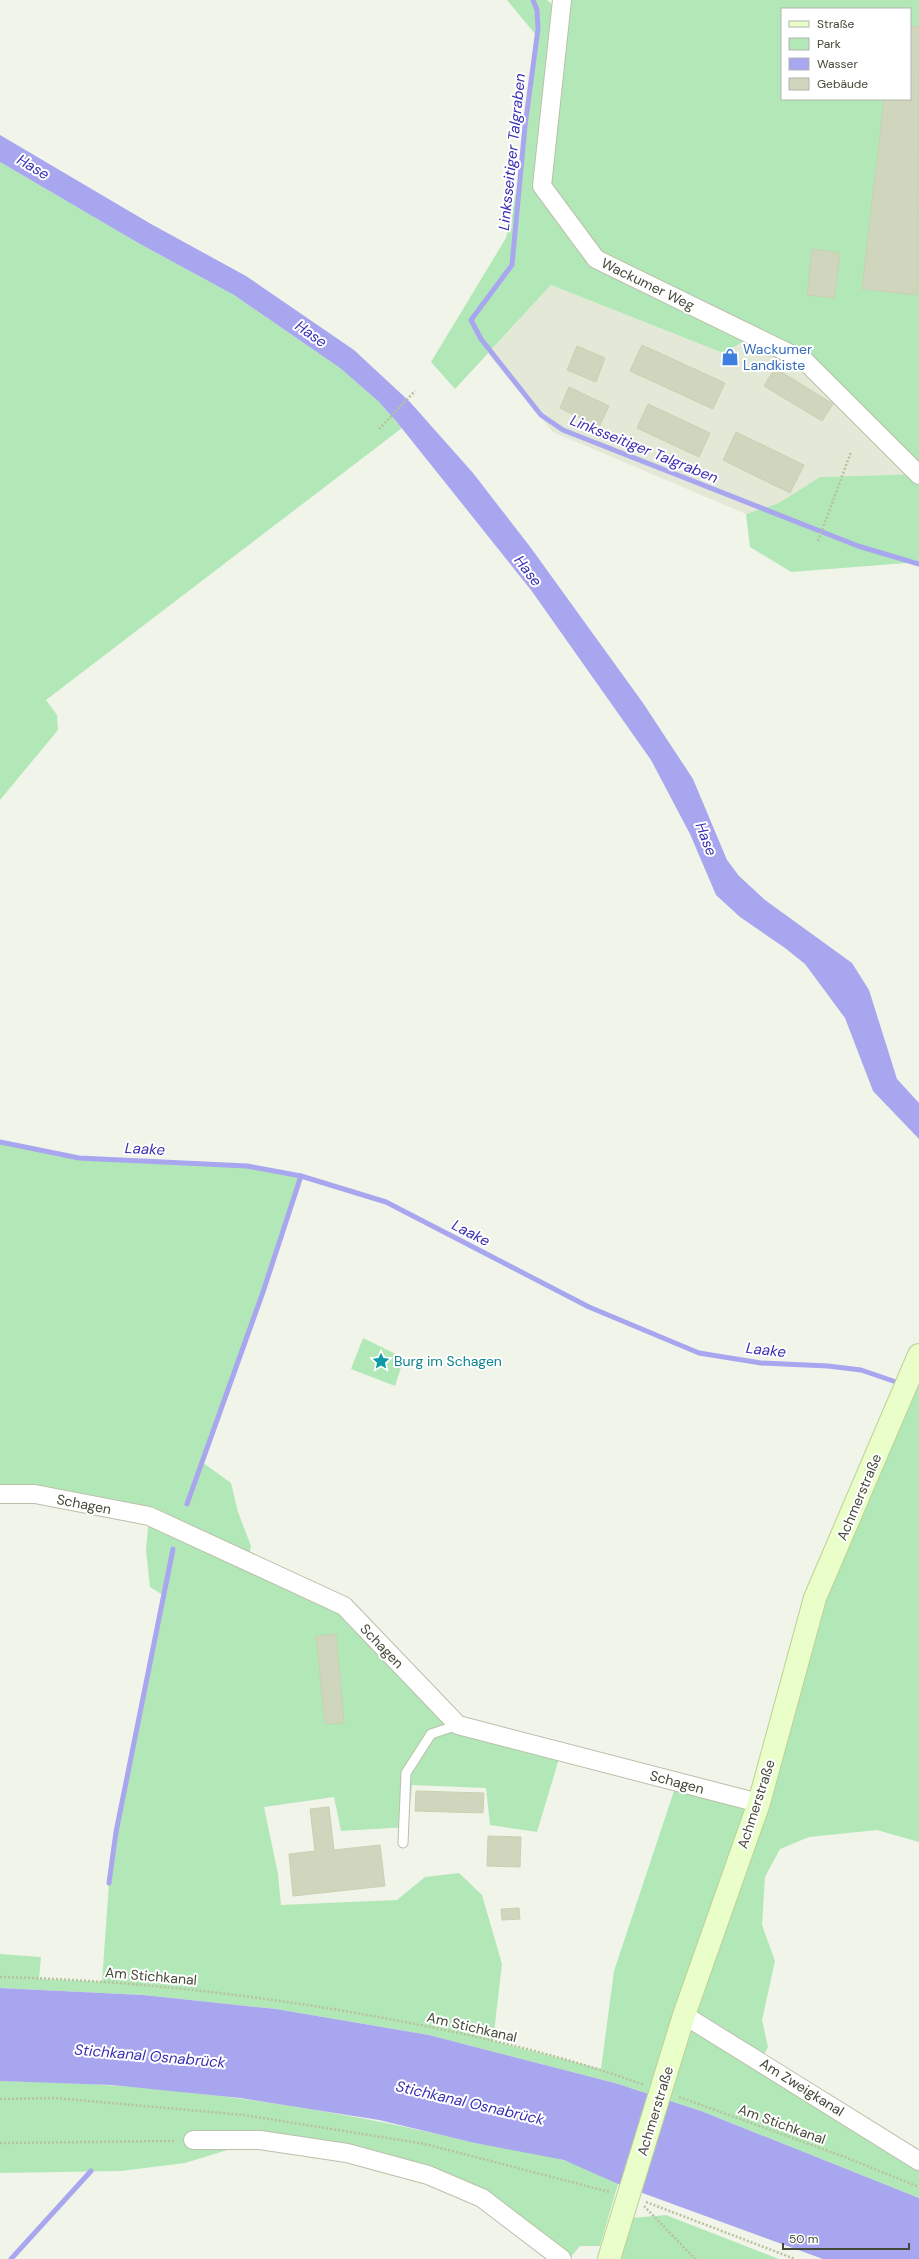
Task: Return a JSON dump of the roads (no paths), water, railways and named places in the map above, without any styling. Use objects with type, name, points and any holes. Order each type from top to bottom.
[{"type":"street","name":"Wackumer Weg","points":[[562,0],[542,186],[596,259],[805,360],[919,475]]},
{"type":"street","name":"Achmerstraße","points":[[609,2259],[663,2088],[684,2015],[759,1803],[815,1598],[919,1355]]},
{"type":"street","name":"Schagen","points":[[0,1494],[35,1494],[149,1516],[344,1606],[458,1725],[759,1803]]},
{"type":"street","name":"Am Zweigkanal","points":[[684,2015],[919,2161]]},
{"type":"street","points":[[193,2140],[260,2140],[347,2153],[428,2176],[482,2198],[562,2259]]},
{"type":"lane","points":[[403,1843],[406,1773],[431,1734],[458,1725]]},
{"type":"water","name":"Hase","points":[[0,135],[151,224],[246,276],[354,350],[410,402],[473,473],[531,548],[643,703],[693,779],[727,860],[739,876],[765,900],[852,963],[869,990],[897,1079],[919,1103],[919,1139],[873,1091],[845,1018],[805,964],[785,948],[740,917],[716,895],[690,834],[651,760],[531,590],[396,421],[378,401],[340,368],[234,295],[140,244],[0,162]]},
{"type":"water","name":"Stichkanal Osnabrück","points":[[0,1988],[143,1995],[276,2009],[429,2035],[615,2083],[701,2111],[919,2198],[919,2259],[823,2259],[618,2184],[564,2160],[475,2143],[379,2120],[240,2098],[111,2085],[0,2081]]},
{"type":"waterway","name":"Linksseitiger Talgraben","points":[[533,0],[537,10],[538,29],[525,126],[512,265],[471,320],[481,339],[541,415],[563,430],[858,546],[919,564]]},
{"type":"waterway","name":"Laake","points":[[0,1142],[79,1158],[247,1166],[301,1176],[386,1202],[589,1307],[699,1353],[761,1363],[828,1366],[861,1370],[902,1384]]},
{"type":"waterway","points":[[187,1504],[263,1292],[301,1176]]},
{"type":"waterway","points":[[109,1883],[116,1832],[173,1549]]},
{"type":"waterway","points":[[11,2259],[91,2171]]},
{"type":"place","name":"Wackumer Landkiste","points":[[730,357]]},
{"type":"place","name":"Burg im Schagen","points":[[381,1361]]}]
